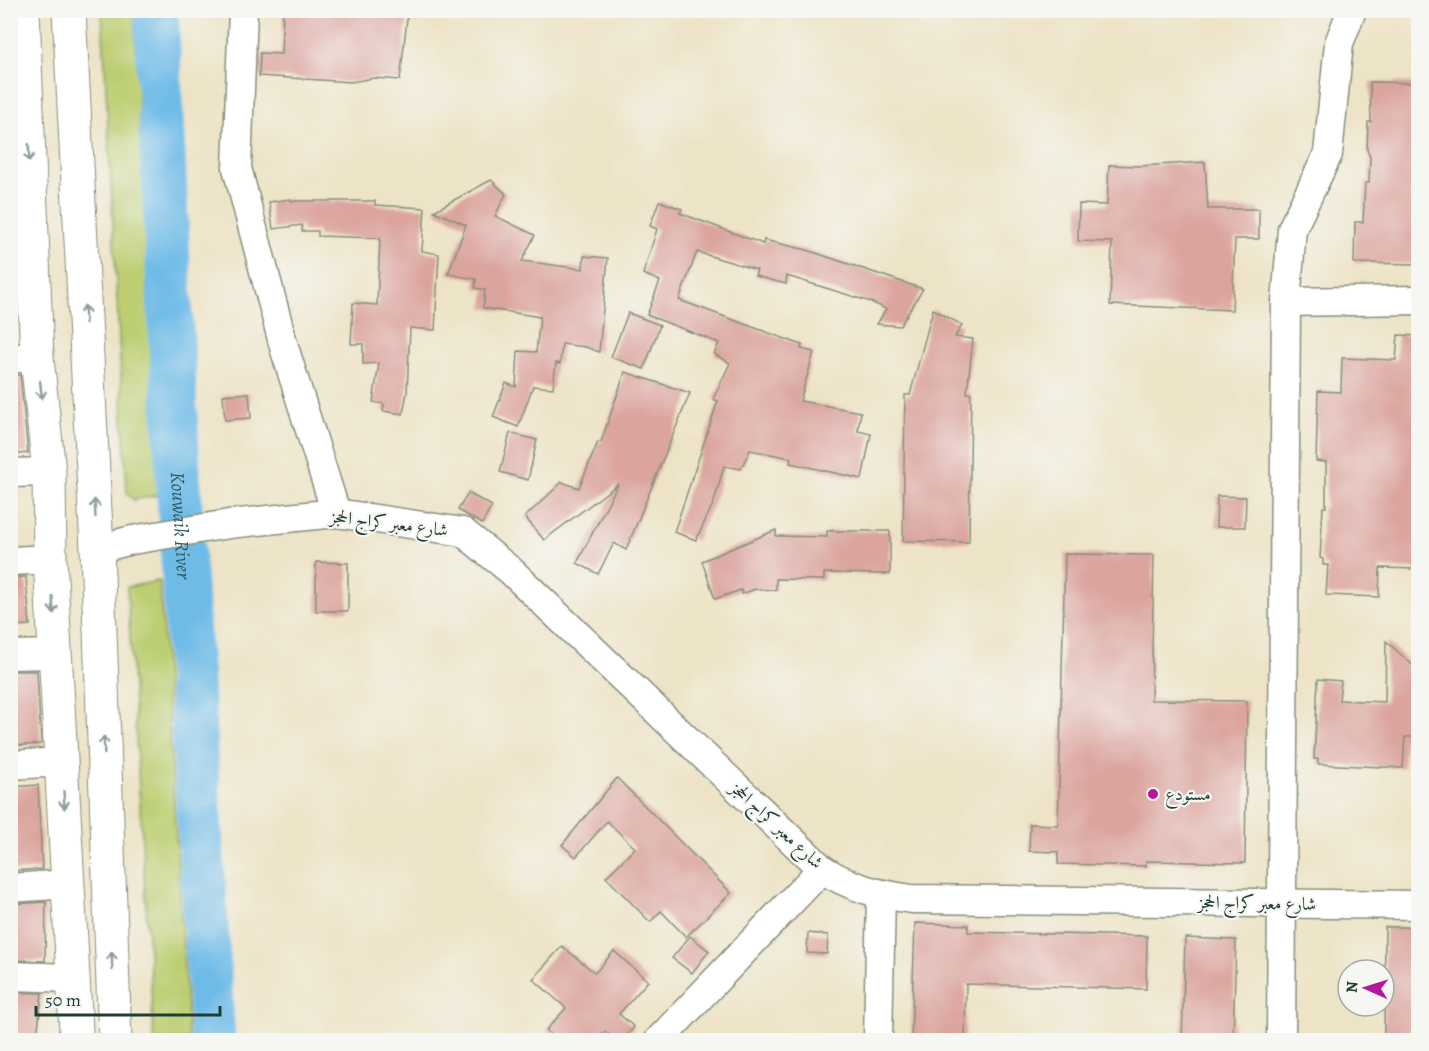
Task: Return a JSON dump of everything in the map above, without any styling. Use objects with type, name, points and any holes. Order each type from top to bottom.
[{"type":"main road","points":[[23,10],[24,358],[49,472],[50,559],[74,978],[74,1041]]},
{"type":"main road","points":[[69,10],[97,549],[115,1041]]},
{"type":"street","points":[[243,10],[237,168],[284,347],[336,513]]},
{"type":"street","points":[[1281,1041],[1286,302],[1292,229],[1328,154],[1339,44],[1352,10]]},
{"type":"street","points":[[1286,302],[1419,300]]},
{"type":"street","points":[[10,473],[49,472]]},
{"type":"street","name":"شارع معبر كراج الحجز","points":[[97,549],[132,540],[229,524],[336,513],[463,532],[511,571],[822,869],[847,885],[881,895],[912,899],[1419,904]]},
{"type":"street","points":[[10,561],[50,559]]},
{"type":"street","points":[[10,656],[56,654]]},
{"type":"street","points":[[10,765],[63,762]]},
{"type":"street","points":[[659,1041],[822,869]]},
{"type":"street","points":[[10,888],[69,884]]},
{"type":"street","points":[[878,1041],[881,895]]},
{"type":"street","points":[[10,976],[74,978]]},
{"type":"green space","points":[[102,11],[134,11],[158,495],[134,500],[127,494]]},
{"type":"green space","points":[[160,581],[189,1040],[154,1040],[127,587]]},
{"type":"building","points":[[283,10],[408,10],[400,80],[374,78],[351,82],[259,76],[260,53],[281,54]]},
{"type":"building","points":[[1370,82],[1419,83],[1419,264],[1354,263],[1355,222],[1363,222],[1365,183],[1369,183],[1370,157],[1367,150],[1368,122],[1371,122]]},
{"type":"building","points":[[1205,162],[1208,209],[1259,209],[1259,239],[1235,239],[1232,310],[1110,305],[1112,242],[1078,241],[1079,204],[1107,205],[1109,165],[1140,166]]},
{"type":"building","points":[[491,180],[506,194],[495,216],[535,235],[522,261],[583,269],[584,256],[608,258],[599,352],[586,347],[562,344],[560,364],[556,363],[553,388],[533,386],[518,427],[493,417],[506,383],[516,387],[518,351],[536,352],[540,317],[483,308],[485,290],[475,288],[476,279],[448,274],[466,225],[434,211]]},
{"type":"building","points":[[291,199],[291,201],[375,201],[375,205],[425,208],[422,251],[439,254],[435,330],[410,328],[407,393],[403,414],[383,411],[384,404],[373,402],[379,363],[363,364],[363,344],[351,344],[353,303],[377,305],[380,238],[318,236],[318,231],[302,231],[302,225],[273,229],[269,202]]},
{"type":"building","points":[[659,201],[682,209],[680,213],[763,244],[764,240],[807,250],[923,289],[900,326],[877,324],[886,309],[871,302],[787,276],[786,284],[755,276],[757,270],[697,252],[679,300],[802,345],[801,349],[814,352],[800,401],[861,412],[858,431],[871,434],[862,479],[790,463],[791,458],[750,450],[741,469],[724,466],[714,502],[696,540],[674,532],[718,401],[713,399],[730,363],[714,354],[719,343],[647,315],[660,281],[643,274],[657,229],[650,226]]},
{"type":"building","points":[[933,309],[962,325],[955,337],[973,339],[967,393],[971,393],[969,542],[903,541],[905,395],[910,395]]},
{"type":"building","points":[[628,313],[660,325],[644,369],[611,357]]},
{"type":"building","points":[[1398,335],[1419,336],[1419,569],[1380,568],[1379,597],[1326,595],[1328,565],[1323,565],[1323,559],[1320,558],[1323,507],[1326,507],[1326,462],[1316,461],[1318,391],[1341,392],[1342,358],[1396,360]]},
{"type":"building","points":[[625,372],[690,393],[626,550],[614,543],[598,574],[577,563],[618,484],[544,540],[525,517],[562,482],[579,488],[598,442],[601,442]]},
{"type":"building","points":[[10,375],[20,375],[28,453],[10,455]]},
{"type":"building","points":[[249,393],[251,418],[225,420],[223,395]]},
{"type":"building","points":[[510,433],[537,440],[528,480],[500,472]]},
{"type":"building","points":[[468,493],[492,506],[482,524],[458,510]]},
{"type":"building","points":[[1217,496],[1246,497],[1245,527],[1216,527]]},
{"type":"building","points":[[776,530],[776,536],[827,537],[827,531],[890,531],[890,574],[824,573],[824,580],[776,579],[776,590],[755,589],[742,594],[741,590],[715,599],[702,561]]},
{"type":"building","points":[[1065,554],[1154,555],[1151,700],[1247,701],[1245,863],[1146,861],[1146,866],[1058,864],[1058,852],[1029,851],[1030,824],[1058,825]]},
{"type":"building","points":[[316,562],[348,563],[348,611],[316,611]]},
{"type":"building","points":[[10,577],[26,577],[30,625],[10,626]]},
{"type":"building","points":[[1386,641],[1418,670],[1414,737],[1405,737],[1403,768],[1318,764],[1318,759],[1314,759],[1318,679],[1341,681],[1339,700],[1385,702]]},
{"type":"building","points":[[10,671],[37,671],[41,744],[10,746]]},
{"type":"building","points":[[617,778],[731,893],[686,937],[661,911],[650,922],[606,877],[635,848],[607,821],[576,857],[562,845]]},
{"type":"building","points":[[38,785],[42,869],[10,871],[10,787]]},
{"type":"building","points":[[46,902],[45,961],[10,960],[10,904]]},
{"type":"building","points":[[915,923],[968,925],[968,932],[1147,936],[1146,989],[966,984],[965,1041],[911,1041]]},
{"type":"building","points":[[1385,927],[1419,927],[1419,1041],[1384,1041],[1384,1018],[1396,1018],[1396,958],[1385,958]]},
{"type":"building","points":[[808,933],[828,935],[827,954],[807,953]]},
{"type":"building","points":[[690,936],[709,951],[692,973],[672,958]]},
{"type":"building","points":[[1185,938],[1236,940],[1233,1041],[1182,1041]]},
{"type":"building","points":[[562,946],[595,973],[614,951],[648,981],[619,1014],[634,1027],[622,1041],[616,1041],[605,1031],[597,1041],[558,1041],[546,1030],[566,1008],[533,979]]},
{"type":"building","points":[[10,993],[42,993],[37,1038],[10,1039]]},
{"type":"waterway","name":"Kouwaik River","points":[[156,10],[178,476],[213,1040]]},
{"type":"place","name":"مستودع","points":[[1153,794]]}]
